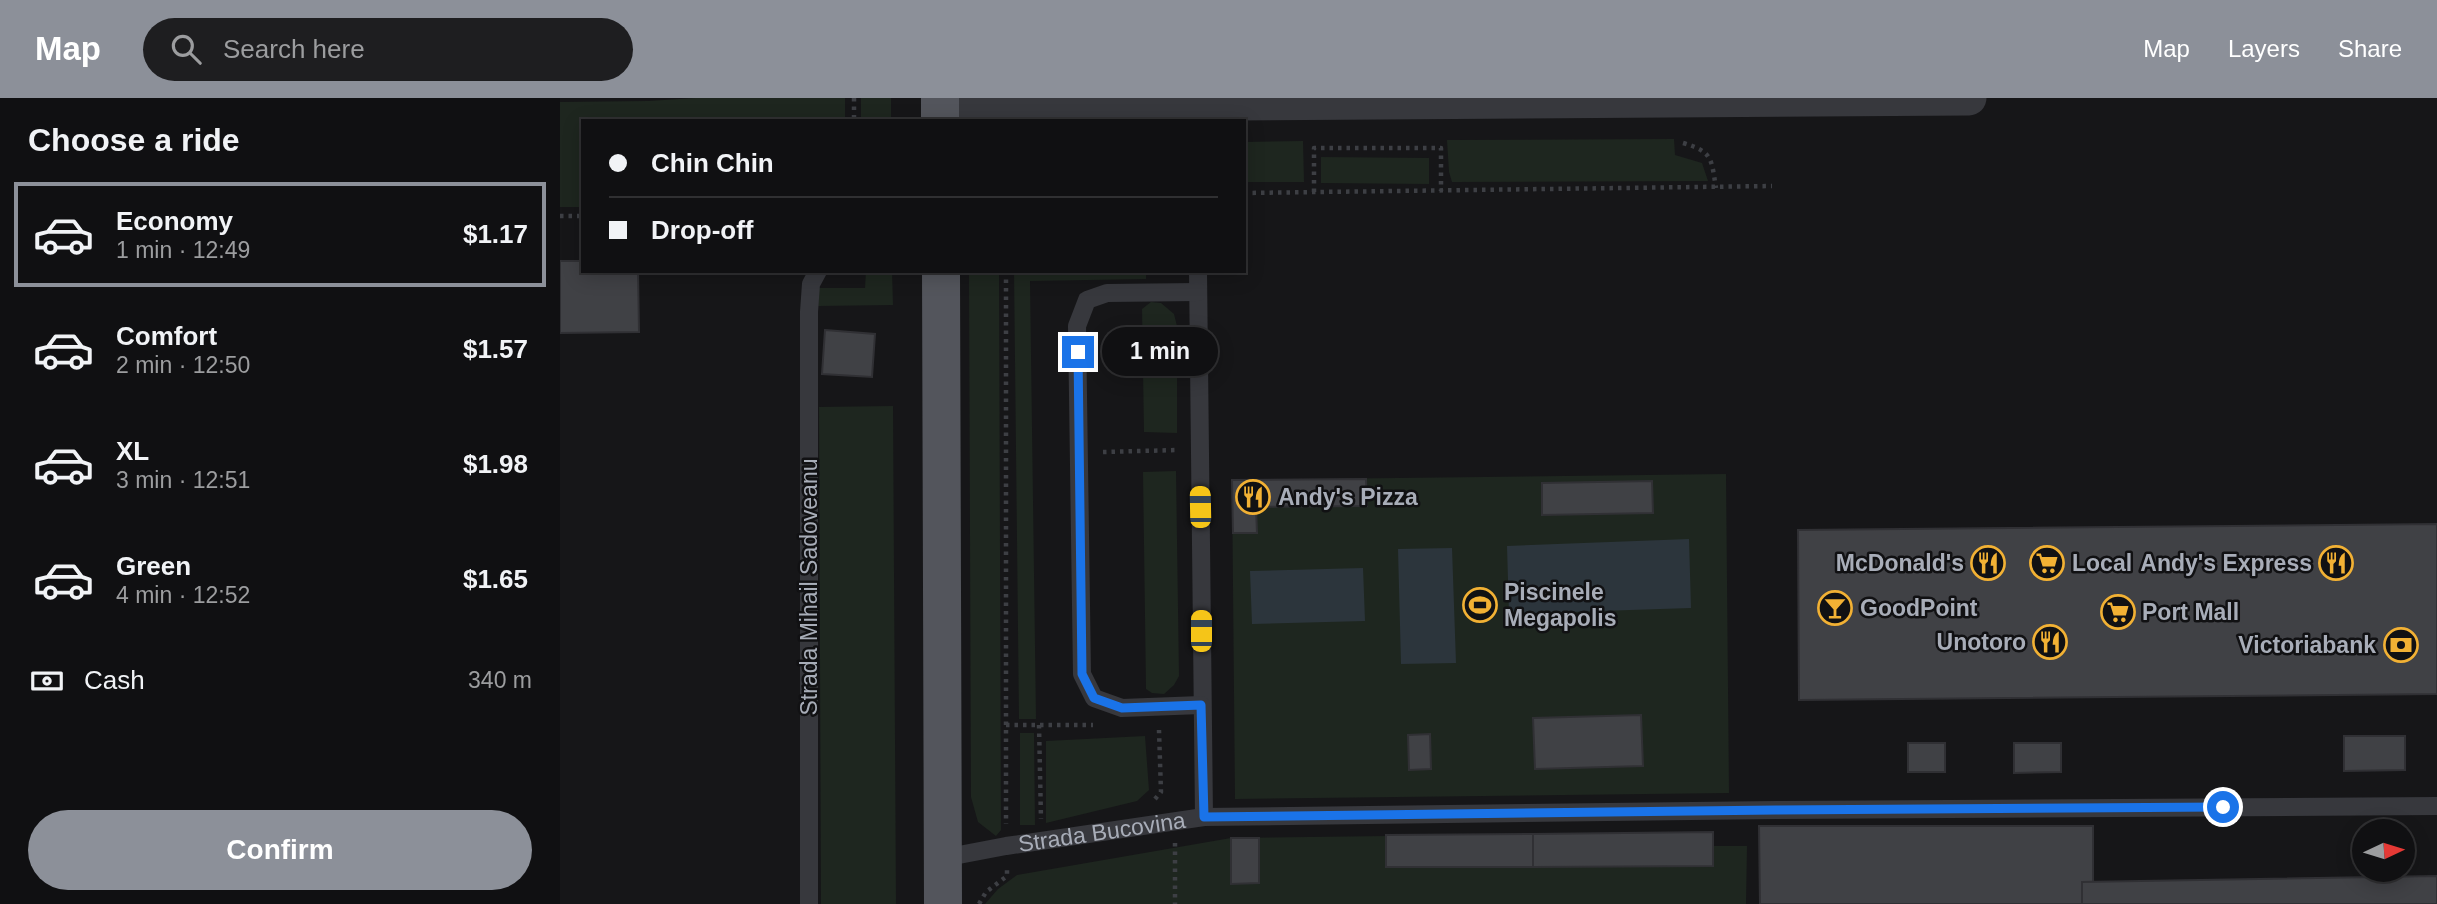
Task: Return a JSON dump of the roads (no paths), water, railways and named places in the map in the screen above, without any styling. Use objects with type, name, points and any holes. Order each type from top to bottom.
[{"type":"main road","points":[[941,273],[943,904]]},
{"type":"street","points":[[940,108],[1969,98]]},
{"type":"lane","name":"Strada Mihail Sadoveanu","points":[[809,904],[809,312],[811,284],[817,273]]},
{"type":"lane","points":[[1198,273],[1204,817]]},
{"type":"lane","points":[[1198,292],[1107,293],[1087,300],[1077,326],[1082,674],[1094,698],[1122,708],[1201,705]]},
{"type":"lane","name":"Strada Bucovina","points":[[943,858],[1006,839],[1204,817],[2437,806]]},
{"type":"place","name":"Andy's Pizza","points":[[1253,497]]},
{"type":"place","name":"McDonald's","points":[[1988,563]]},
{"type":"place","name":"Local","points":[[2047,563]]},
{"type":"place","name":"Andy's Express","points":[[2336,563]]},
{"type":"place","name":"Piscinele Megapolis","points":[[1480,605]]},
{"type":"place","name":"GoodPoint","points":[[1835,608]]},
{"type":"place","name":"Port Mall","points":[[2118,612]]},
{"type":"place","name":"Unotoro","points":[[2050,642]]},
{"type":"place","name":"Victoriabank","points":[[2401,645]]}]
